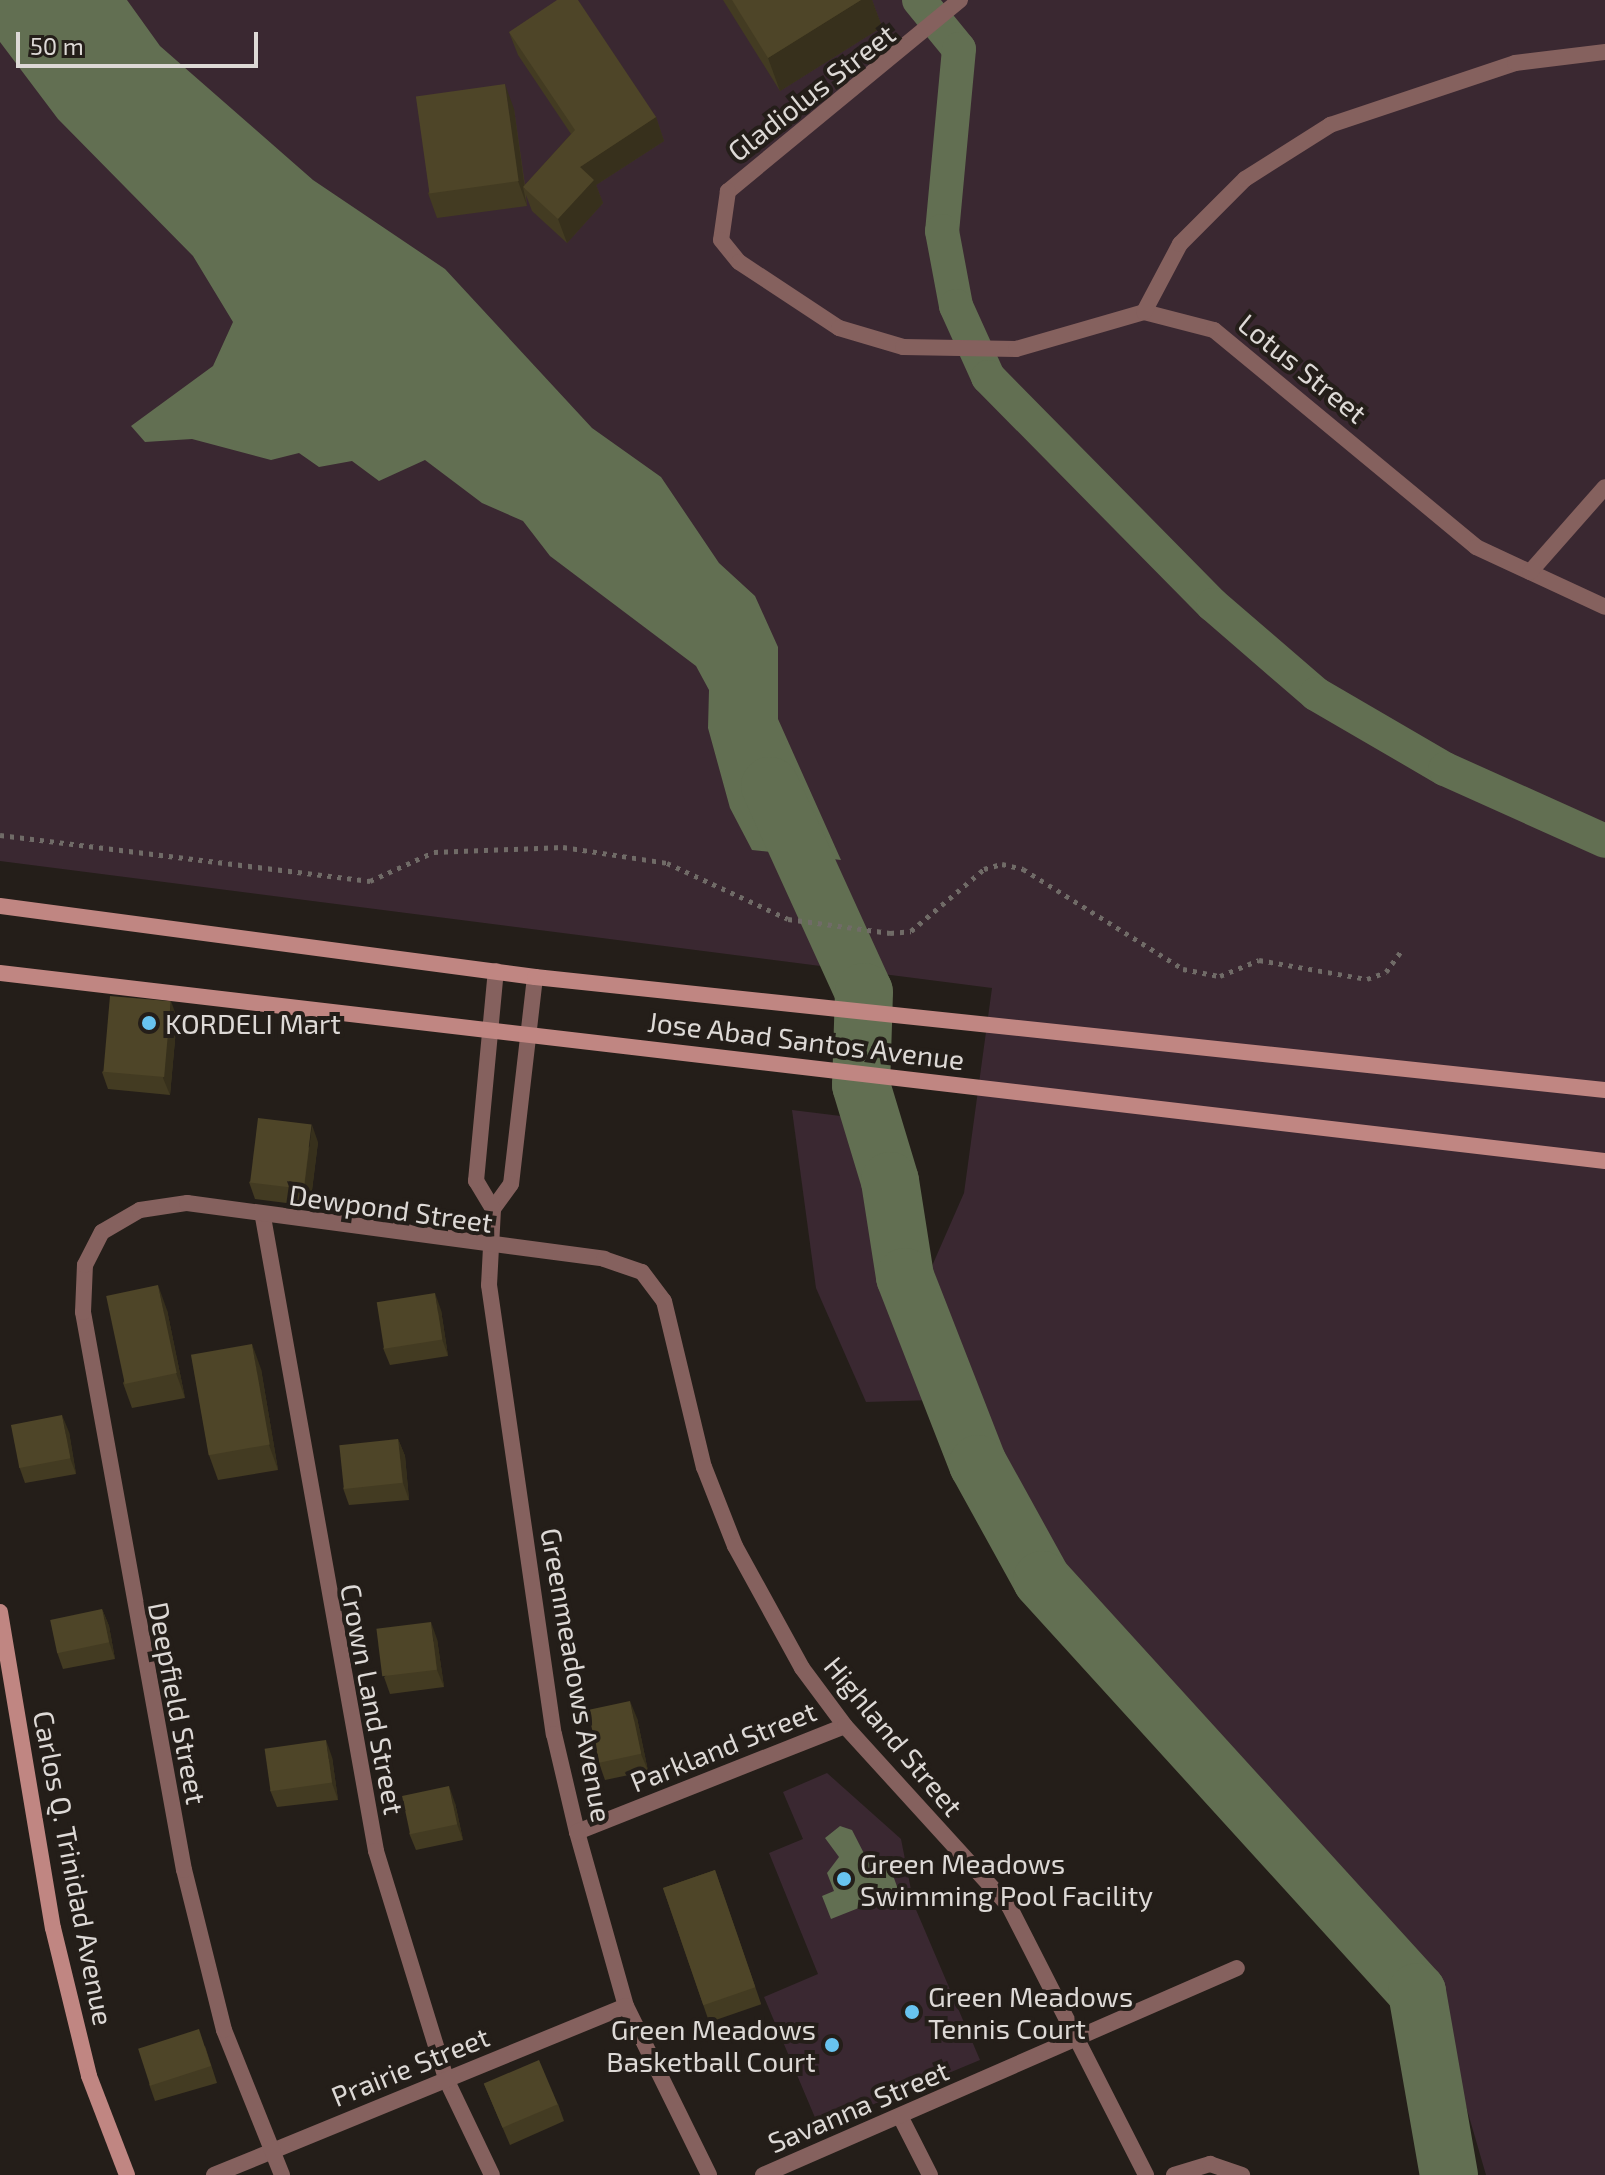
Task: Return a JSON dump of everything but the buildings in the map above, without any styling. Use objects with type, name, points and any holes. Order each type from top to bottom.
[{"type":"main road","name":"Jose Abad Santos Avenue","points":[[0,906],[535,977],[804,1002],[1605,1090]]},
{"type":"main road","name":"Jose Abad Santos Avenue","points":[[0,973],[1605,1161]]},
{"type":"main road","name":"Carlos Q. Trinidad Avenue","points":[[0,1612],[53,1928],[89,2076],[127,2175]]},
{"type":"street","name":"Gladiolus Street","points":[[959,1],[918,40],[728,191],[721,240],[739,262],[839,328],[903,347],[1016,349],[1144,312]]},
{"type":"street","points":[[1144,312],[1180,244],[1245,179],[1330,125],[1515,63],[1605,52]]},
{"type":"street","name":"Lotus Street","points":[[1144,312],[1214,330],[1476,547],[1605,607]]},
{"type":"street","points":[[1530,572],[1605,487]]},
{"type":"street","points":[[493,1209],[476,1181],[493,1032],[496,971]]},
{"type":"street","name":"Greenmeadows Avenue","points":[[535,977],[511,1184],[493,1209],[489,1247],[554,1734],[577,1832],[626,2006],[709,2175]]},
{"type":"street","name":"Dewpond Street","points":[[102,1232],[140,1210],[187,1203],[263,1217],[604,1259],[642,1272],[664,1301]]},
{"type":"street","name":"Crown Land Street","points":[[263,1217],[376,1851],[446,2079],[492,2175]]},
{"type":"street","name":"Deepfield Street","points":[[102,1232],[85,1265],[83,1312],[138,1634],[224,2030],[282,2175]]},
{"type":"street","name":"Highland Street","points":[[664,1301],[704,1467],[735,1546],[802,1668],[845,1726],[1009,1906],[1146,2175]]},
{"type":"street","name":"Parkland Street","points":[[577,1832],[845,1726]]},
{"type":"street","name":"Savanna Street","points":[[763,2175],[1237,1968]]},
{"type":"street","name":"Prairie Street","points":[[214,2175],[626,2006]]},
{"type":"street","points":[[900,2116],[930,2175]]},
{"type":"street","points":[[1174,2175],[1210,2164],[1242,2175]]},
{"type":"path","points":[[0,835],[370,881],[434,852],[563,847],[667,863],[788,919],[890,933],[911,931],[984,869],[1002,864],[1023,869],[1183,969],[1220,976],[1259,960],[1367,979],[1386,972],[1403,949]]},
{"type":"shaded area","points":[[0,0],[1605,0],[1605,2175],[1486,2175],[1430,1982],[1058,1557],[980,1409],[932,1266],[964,1193],[992,988],[0,861]]},
{"type":"shaded area","points":[[0,0],[127,0],[160,46],[313,180],[445,269],[592,428],[661,477],[719,563],[755,596],[778,647],[778,719],[841,860],[752,850],[730,808],[708,728],[709,690],[696,666],[550,556],[523,521],[482,503],[425,460],[379,481],[352,461],[319,467],[299,453],[271,460],[192,439],[145,442],[131,426],[213,366],[233,322],[193,256],[58,119],[0,42]]},
{"type":"shaded area","points":[[792,1110],[857,1118],[935,1400],[866,1402],[816,1288]]},
{"type":"shaded area","points":[[827,1773],[901,1839],[914,1905],[980,2060],[819,2127],[764,1997],[818,1974],[769,1853],[803,1839],[783,1792]]},
{"type":"shaded area","points":[[840,1826],[852,1830],[874,1873],[890,1867],[899,1892],[831,1919],[822,1896],[834,1891],[827,1873],[839,1857],[825,1838]]},
{"type":"waterway","points":[[919,0],[959,49],[942,231],[956,306],[988,377],[1213,605],[1316,694],[1445,769],[1605,841]]},
{"type":"waterway","points":[[770,786],[864,992],[861,1085],[890,1181],[905,1277],[978,1464],[1042,1580],[1417,1992],[1449,2175]]},
{"type":"place","name":"KORDELI Mart","points":[[149,1023]]},
{"type":"place","name":"Green Meadows Swimming Pool Facility","points":[[844,1879]]},
{"type":"place","name":"Green Meadows Tennis Court","points":[[912,2012]]},
{"type":"place","name":"Green Meadows Basketball Court","points":[[832,2045]]}]
